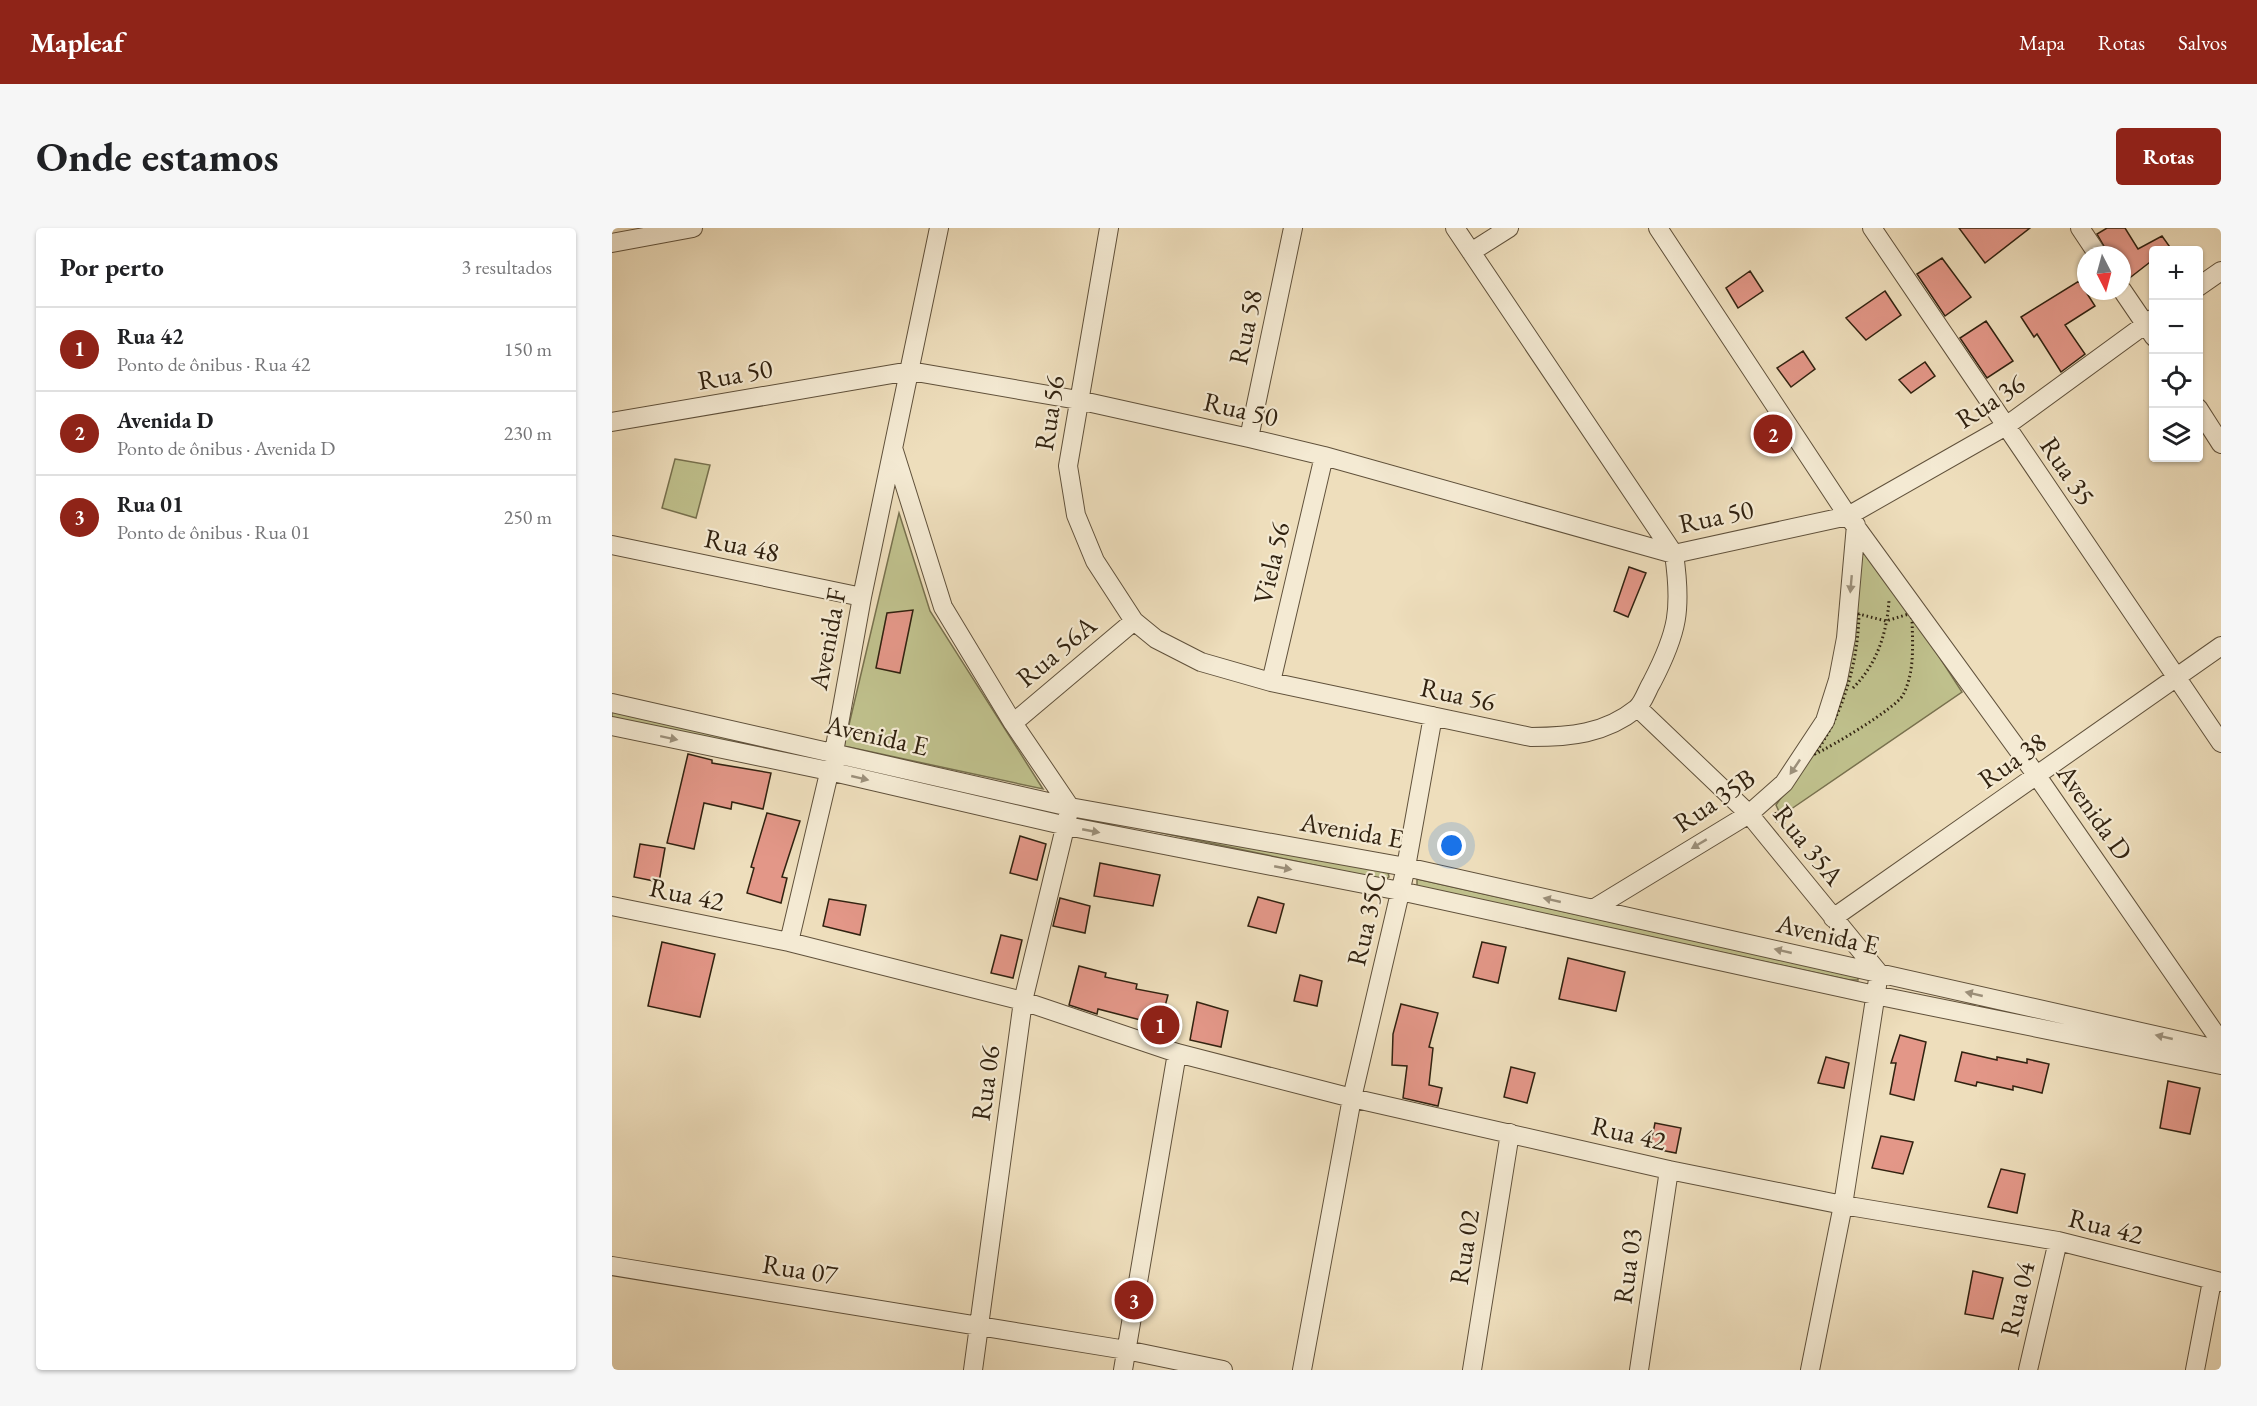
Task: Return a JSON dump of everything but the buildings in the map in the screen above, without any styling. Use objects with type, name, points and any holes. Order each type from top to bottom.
[{"type":"street","points":[[612,243],[693,228]]},
{"type":"street","name":"Avenida F","points":[[789,942],[834,752],[862,597],[939,228]]},
{"type":"street","name":"Rua 56","points":[[1108,228],[1068,466],[1076,515],[1095,561],[1134,621],[1156,639],[1201,662],[1271,682],[1531,737],[1571,737],[1608,726],[1638,708]]},
{"type":"street","name":"Rua 58","points":[[1249,438],[1293,228]]},
{"type":"street","points":[[1455,228],[1674,554],[1678,582],[1678,616],[1669,649],[1638,708]]},
{"type":"street","points":[[1471,252],[1509,228]]},
{"type":"street","name":"Avenida D","points":[[1658,228],[1852,521],[2037,776],[2221,1042]]},
{"type":"street","name":"Rua 35","points":[[1872,228],[2221,743]]},
{"type":"street","points":[[2080,228],[2092,246]]},
{"type":"street","points":[[2203,283],[2221,271]]},
{"type":"street","points":[[2130,300],[2149,324]]},
{"type":"street","name":"Rua 36","points":[[1852,521],[2006,426],[2149,327]]},
{"type":"street","name":"Rua 50","points":[[612,422],[910,371],[1078,400],[1249,438],[1324,456],[1674,554],[1852,521]]},
{"type":"street","points":[[2203,415],[2221,444]]},
{"type":"street","name":"Avenida F","points":[[894,451],[943,608],[1013,723],[1070,807]]},
{"type":"street","name":"Viela 56","points":[[1271,682],[1324,456]]},
{"type":"street","name":"Rua 35B","points":[[1593,909],[1749,814],[1784,783],[1825,721],[1838,680],[1846,638],[1852,521]]},
{"type":"street","name":"Rua 48","points":[[612,545],[862,597]]},
{"type":"street","name":"Rua 56A","points":[[1013,723],[1134,621]]},
{"type":"street","name":"Rua 38","points":[[1833,918],[2221,646]]},
{"type":"street","name":"Avenida E","points":[[612,703],[1070,807],[1406,867],[1879,973],[2221,1065]]},
{"type":"street","name":"Rua 35A","points":[[1638,708],[1749,814],[1879,973]]},
{"type":"street","name":"Rua 35C","points":[[1302,1370],[1352,1098],[1406,867],[1433,716]]},
{"type":"street","name":"Avenida E","points":[[612,726],[829,771],[1067,826],[1400,891],[1875,995],[2221,1050]]},
{"type":"street","name":"Rua 06","points":[[973,1370],[1023,1001],[1070,807]]},
{"type":"street","name":"Rua 42","points":[[612,906],[789,942],[1023,1001],[1177,1053],[1352,1098],[1669,1170],[1843,1204],[2058,1241],[2216,1282]]},
{"type":"street","points":[[1810,1370],[1843,1204],[1879,973]]},
{"type":"street","points":[[1123,1370],[1177,1053]]},
{"type":"street","name":"Rua 02","points":[[1472,1370],[1510,1133]]},
{"type":"street","name":"Rua 03","points":[[1639,1370],[1669,1170]]},
{"type":"street","name":"Rua 04","points":[[2028,1370],[2058,1241]]},
{"type":"street","name":"Rua 07","points":[[612,1266],[1126,1350],[1223,1370]]},
{"type":"street","points":[[2195,1370],[2216,1282]]},
{"type":"path","points":[[1888,621],[1912,613],[1912,658],[1902,697],[1842,740],[1815,754],[1828,736],[1844,694],[1861,679],[1880,649],[1888,621],[1890,590]]},
{"type":"green space","points":[[675,459],[710,465],[696,518],[662,508]]},
{"type":"green space","points":[[899,513],[930,611],[1043,789],[844,746]]},
{"type":"green space","points":[[1870,550],[1962,692],[1781,816],[1776,805],[1830,726],[1853,650],[1856,552]]},
{"type":"green space","points":[[612,711],[814,754],[814,758],[811,761],[612,718]]},
{"type":"green space","points":[[1101,820],[1388,872],[1389,877],[1385,880]]},
{"type":"green space","points":[[1417,879],[1858,977],[1858,980],[1849,980],[1434,890],[1417,886]]},
{"type":"place","name":"Avenida D","points":[[1773,434]]},
{"type":"place","name":"Rua 42","points":[[1160,1025]]},
{"type":"place","name":"Rua 01","points":[[1134,1300]]}]
